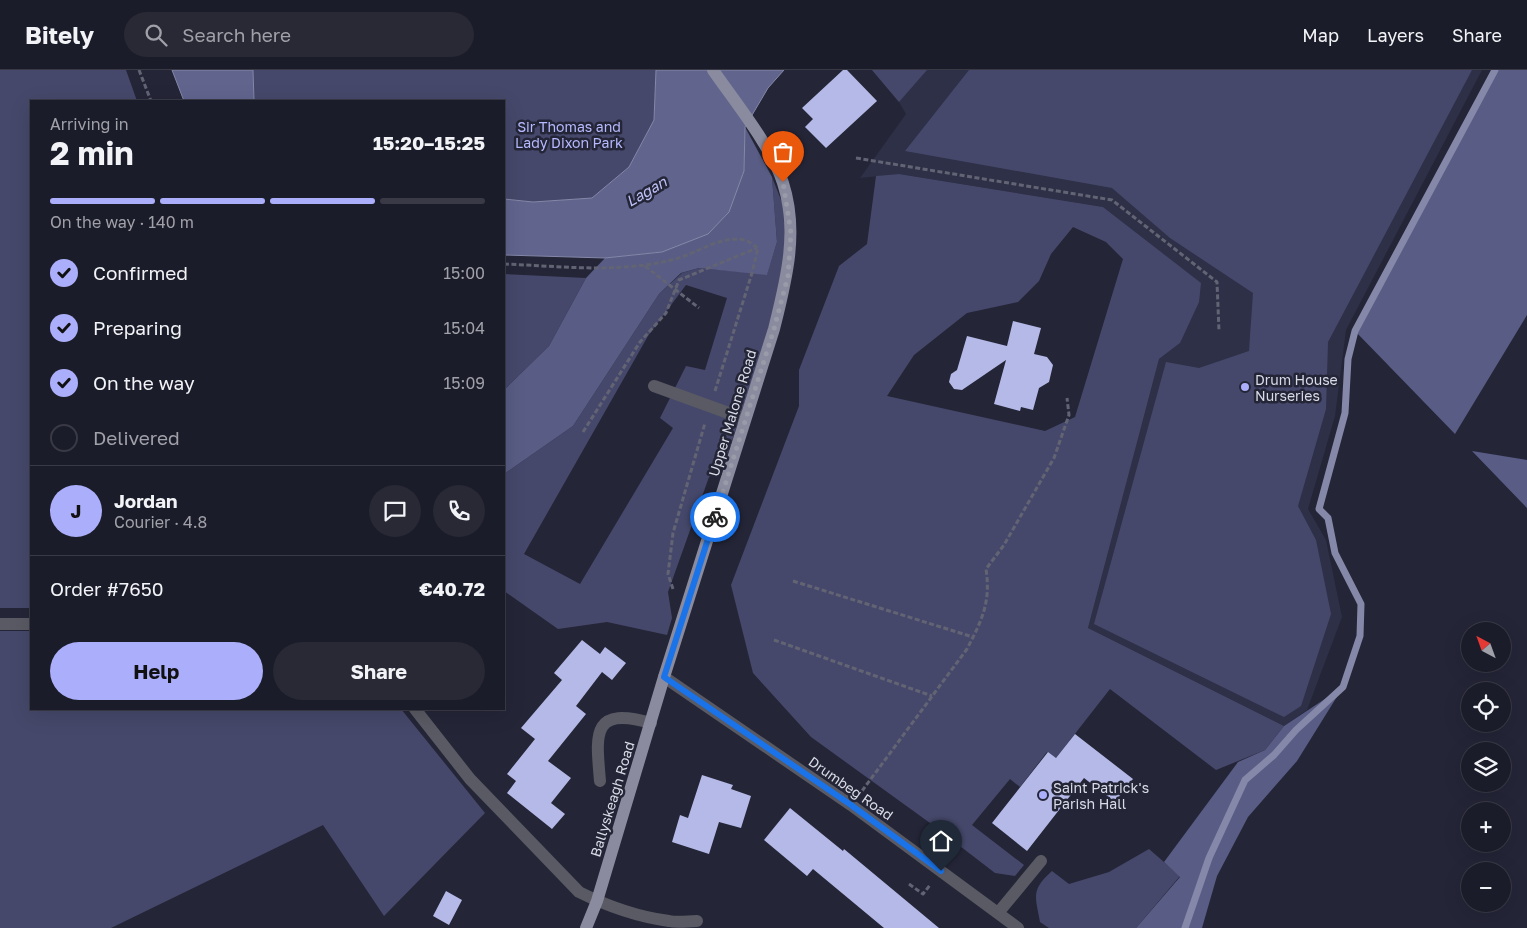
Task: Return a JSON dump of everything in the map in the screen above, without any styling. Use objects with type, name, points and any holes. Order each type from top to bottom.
[{"type":"main road","name":"Upper Malone Road","points":[[664,677],[774,329],[788,276],[791,233],[783,182],[770,155],[713,70]]},
{"type":"main road","name":"Ballyskeagh Road","points":[[586,928],[597,901],[664,677]]},
{"type":"street","points":[[654,386],[745,419]]},
{"type":"street","points":[[0,624],[30,624]]},
{"type":"street","name":"Drumbeg Road","points":[[664,677],[851,805],[1018,928]]},
{"type":"street","points":[[415,710],[477,786],[579,892],[597,901],[637,914],[671,922],[697,921]]},
{"type":"street","points":[[600,781],[597,739],[602,728],[610,720],[620,717],[651,723]]},
{"type":"street","points":[[998,913],[1041,861]]},
{"type":"path","points":[[139,70],[150,100]]},
{"type":"path","points":[[856,158],[1112,200],[1217,282],[1219,331]]},
{"type":"path","points":[[505,264],[613,268],[644,266],[677,259],[707,246],[729,240],[745,240],[758,248]]},
{"type":"path","points":[[583,432],[640,342],[666,313],[679,280],[758,248]]},
{"type":"path","points":[[683,618],[668,574],[673,533],[758,248]]},
{"type":"path","points":[[644,266],[699,308]]},
{"type":"path","points":[[851,805],[967,649],[981,622],[989,588],[986,570],[1004,545],[1054,458],[1069,415],[1067,398]]},
{"type":"path","points":[[793,581],[973,637]]},
{"type":"path","points":[[774,640],[932,696]]},
{"type":"path","points":[[909,884],[923,894]]},
{"type":"shaded area","name":"Drum House Nurseries","points":[[872,70],[1482,70],[1346,330],[1335,416],[1308,509],[1326,540],[1342,617],[1307,710],[1284,726],[1088,628],[1159,359],[1180,343],[1200,283],[1103,207],[899,174],[860,178],[906,114],[899,102]]},
{"type":"shaded area","points":[[1495,70],[1527,70],[1527,315],[1455,434],[1355,331]]},
{"type":"shaded area","points":[[745,127],[772,177],[777,242],[767,275],[699,268],[681,273],[659,294],[573,426],[505,473],[505,389],[549,346],[586,278],[605,258],[662,252],[744,171]]},
{"type":"shaded area","points":[[1472,451],[1527,460],[1527,508]]},
{"type":"shaded area","points":[[1343,687],[1297,761],[1248,817],[1217,876],[1202,928],[1136,928],[1180,877],[1164,862],[1238,762],[1265,750],[1284,726]]},
{"type":"green space","points":[[0,70],[126,70],[137,100],[30,100],[30,608],[0,608]]},
{"type":"green space","name":"Sir Thomas and Lady Dixon Park","points":[[253,70],[656,70],[654,120],[629,167],[592,198],[533,202],[505,199],[505,100],[254,100]]},
{"type":"green space","points":[[872,70],[927,70],[899,102]]},
{"type":"green space","name":"Drum House Nurseries","points":[[969,70],[1472,70],[1328,342],[1326,409],[1298,506],[1316,540],[1331,614],[1301,706],[1284,717],[1094,624],[1166,362],[1199,368],[1249,351],[1253,293],[1170,238],[1112,188],[905,151]]},
{"type":"green space","points":[[899,174],[1103,207],[1201,283],[1199,302],[1180,343],[1159,359],[1088,628],[1284,726],[1265,750],[1216,770],[1110,689],[1056,758],[1047,752],[1020,787],[1010,779],[972,825],[1024,865],[1015,876],[995,873],[930,823],[811,737],[753,673],[731,585],[799,406],[799,370],[839,266],[867,244],[876,176]],"holes":[[[1073,227],[1106,242],[1123,259],[1075,417],[1045,431],[887,396],[914,355],[967,313],[1018,302],[1039,281],[1051,254]]]},
{"type":"green space","points":[[772,177],[783,205],[787,274],[722,471],[709,477],[668,592],[672,618],[667,635],[607,622],[558,629],[505,592],[505,473],[573,426],[659,294],[682,273],[699,268],[767,274],[777,242]],"holes":[[[686,285],[727,298],[705,370],[686,366],[660,418],[673,428],[580,584],[524,554],[648,336]]]},
{"type":"green space","points":[[505,274],[586,278],[549,346],[505,389]]},
{"type":"green space","points":[[0,631],[30,631],[30,710],[402,710],[485,813],[384,916],[323,825],[111,928],[0,928]]},
{"type":"green space","points":[[1149,849],[1180,876],[1136,928],[1049,928],[1040,922],[1036,894],[1041,883],[1052,871],[1069,884],[1109,872]]},
{"type":"water","points":[[172,70],[253,70],[254,100],[184,100]]},
{"type":"water","name":"Lagan","points":[[656,70],[784,70],[768,88],[745,127],[744,171],[729,212],[708,234],[662,252],[605,258],[505,255],[505,199],[533,202],[592,198],[629,167],[654,120]]},
{"type":"building","points":[[843,70],[847,70],[877,101],[826,148],[805,127],[813,119],[802,108]]},
{"type":"building","points":[[1013,321],[1041,328],[1034,354],[1047,357],[1053,365],[1049,382],[1039,388],[1033,410],[1021,407],[1020,411],[994,404],[1006,360],[962,390],[954,389],[949,382],[951,374],[957,370],[967,336],[1007,346]]},
{"type":"building","points":[[582,640],[600,654],[605,647],[626,663],[612,680],[602,672],[576,706],[586,714],[548,761],[571,778],[551,803],[565,814],[552,829],[507,793],[516,781],[507,774],[535,739],[521,728],[562,680],[554,673]]},
{"type":"building","name":"Saint Patrick's Parish Hall","points":[[1075,734],[1133,779],[1115,802],[1084,778],[1027,851],[992,823],[1048,752],[1056,758]]},
{"type":"building","points":[[702,775],[733,785],[731,789],[751,796],[741,828],[719,822],[709,854],[672,842],[680,815],[688,818]]},
{"type":"building","points":[[790,808],[843,851],[844,849],[939,928],[884,928],[813,869],[807,876],[764,840]]},
{"type":"building","points":[[446,891],[462,900],[449,925],[433,916]]},
{"type":"waterway","points":[[1185,928],[1209,858],[1245,780],[1274,755],[1296,730],[1343,687],[1360,636],[1361,604],[1335,553],[1328,518],[1319,509],[1345,413],[1348,359],[1355,331],[1495,70]]},
{"type":"way so far","points":[[715,517],[774,329],[788,276],[791,233],[783,182]]},
{"type":"place","name":"Drum House Nurseries","points":[[1245,387]]},
{"type":"place","name":"Saint Patrick's Parish Hall","points":[[1043,795]]},
{"type":"route","points":[[715,517],[664,677],[851,805],[941,871]]}]
